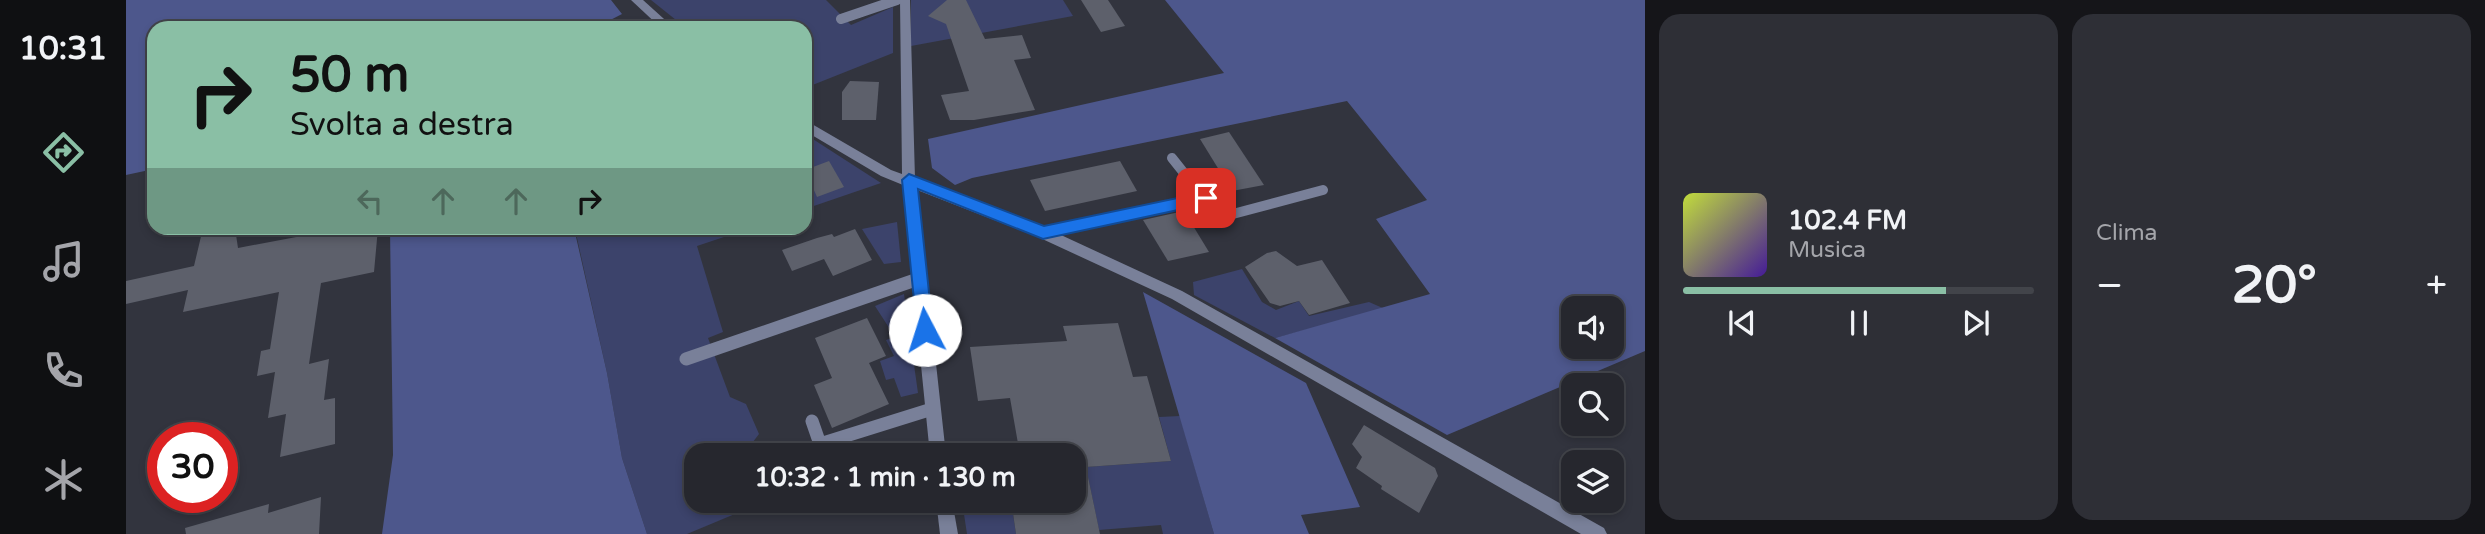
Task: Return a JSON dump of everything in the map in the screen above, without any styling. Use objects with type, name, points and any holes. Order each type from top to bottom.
[{"type":"street","points":[[636,0],[660,21]]},
{"type":"street","points":[[905,0],[909,180],[936,443]]},
{"type":"street","points":[[812,129],[886,173],[1043,233],[1177,295],[1598,534]]},
{"type":"street","points":[[946,513],[949,534]]},
{"type":"lane","points":[[841,19],[897,0]]},
{"type":"lane","points":[[1172,158],[1215,212],[1229,215],[1323,190]]},
{"type":"lane","points":[[1043,233],[1206,198]]},
{"type":"lane","points":[[685,359],[920,278]]},
{"type":"lane","points":[[812,421],[820,444],[932,409]]},
{"type":"shaded area","points":[[126,0],[611,0],[622,14],[608,21],[147,21],[147,170],[126,175]]},
{"type":"shaded area","points":[[651,0],[826,0],[851,25],[893,7],[893,53],[812,85],[812,21],[677,21]]},
{"type":"shaded area","points":[[911,0],[1063,0],[1073,16],[911,46]]},
{"type":"shaded area","points":[[1165,0],[1645,0],[1645,351],[1593,373],[1561,373],[1561,387],[1447,435],[1275,338],[1430,294],[1376,219],[1427,200],[1347,101],[972,178],[955,185],[932,168],[928,139],[1224,73]]},
{"type":"shaded area","points":[[812,139],[881,183],[812,207]]},
{"type":"shaded area","points":[[897,222],[901,262],[884,264],[862,229]]},
{"type":"shaded area","points":[[390,235],[576,235],[607,373],[622,458],[647,534],[382,534],[393,455]]},
{"type":"shaded area","points":[[576,235],[730,235],[697,246],[723,332],[708,338],[730,397],[746,404],[759,434],[752,443],[684,443],[684,513],[737,513],[687,534],[647,534],[622,458],[607,373]]},
{"type":"shaded area","points":[[1242,269],[1262,302],[1276,310],[1299,301],[1309,316],[1369,302],[1385,309],[1275,338],[1194,295],[1193,282]]},
{"type":"shaded area","points":[[1143,292],[1306,383],[1360,507],[1301,515],[1309,534],[1214,534]]},
{"type":"shaded area","points":[[904,294],[918,393],[901,397],[894,378],[886,380],[880,361],[894,356],[886,340],[895,337],[875,306]]},
{"type":"shaded area","points":[[1180,416],[1214,534],[1163,534],[1161,525],[1099,530],[1086,467],[1171,461],[1159,417]]},
{"type":"shaded area","points":[[964,513],[1013,513],[1016,534],[967,534]]},
{"type":"building","points":[[947,0],[966,0],[985,39],[1022,35],[1031,58],[1014,60],[1035,110],[974,120],[950,120],[941,95],[969,91],[946,24],[928,16]]},
{"type":"building","points":[[1081,0],[1108,0],[1125,26],[1101,32]]},
{"type":"building","points":[[850,81],[879,82],[876,120],[842,120],[842,92]]},
{"type":"building","points":[[1229,132],[1264,185],[1232,191],[1200,139]]},
{"type":"building","points":[[829,161],[844,187],[817,197],[812,186],[812,167]]},
{"type":"building","points":[[1120,161],[1137,191],[1045,211],[1030,180]]},
{"type":"building","points":[[1184,211],[1209,252],[1168,261],[1143,220]]},
{"type":"building","points":[[855,229],[872,260],[833,276],[824,259],[792,271],[782,250],[832,234],[834,237]]},
{"type":"building","points":[[201,235],[236,235],[238,248],[307,235],[377,235],[374,272],[321,283],[309,364],[329,359],[324,400],[335,398],[335,444],[280,457],[286,414],[268,418],[275,372],[257,376],[261,351],[270,349],[279,292],[183,312],[188,290],[126,304],[126,281],[194,266]]},
{"type":"building","points":[[1276,251],[1297,266],[1322,260],[1350,303],[1309,315],[1299,301],[1280,306],[1270,303],[1245,267],[1267,253]]},
{"type":"building","points":[[867,318],[886,356],[869,363],[889,404],[832,428],[814,385],[832,378],[815,338]]},
{"type":"building","points":[[1118,323],[1133,377],[1147,376],[1171,461],[1086,467],[1086,443],[1018,443],[1010,398],[978,401],[970,347],[1067,341],[1063,326]]},
{"type":"building","points":[[1364,425],[1435,468],[1438,476],[1419,513],[1381,489],[1382,486],[1356,468],[1362,457],[1352,444]]},
{"type":"building","points":[[1086,467],[1100,534],[1016,534],[1013,513],[1086,513]]},
{"type":"building","points":[[321,497],[319,534],[186,534],[185,528],[269,504],[268,513]]},
{"type":"route","points":[[925,330],[909,180],[1043,233],[1206,198]]}]
